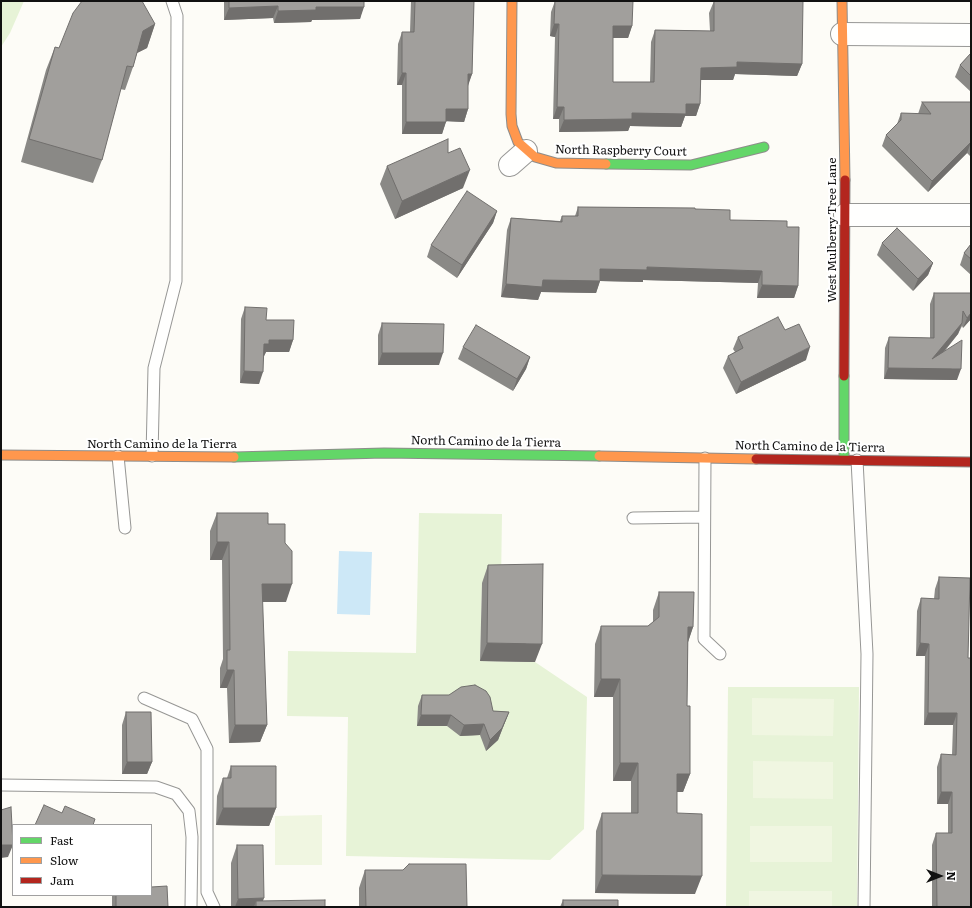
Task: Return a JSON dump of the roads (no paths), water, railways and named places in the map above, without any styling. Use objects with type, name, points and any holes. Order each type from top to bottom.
[{"type":"street","points":[[510,165],[526,151],[518,142],[514,133],[511,114],[512,1]]},
{"type":"street","name":"West Mulberry Tree Lane","points":[[842,1],[845,215],[844,459]]},
{"type":"street","points":[[842,34],[971,35]]},
{"type":"street","name":"North Raspberry Court","points":[[526,151],[535,157],[556,163],[691,165],[764,147]]},
{"type":"street","points":[[845,215],[971,215]]},
{"type":"street","name":"North Camino de la Tierra","points":[[1,456],[152,456],[212,458],[384,453],[971,462]]},
{"type":"lane","points":[[152,456],[154,368],[176,281],[177,16],[172,1]]},
{"type":"lane","points":[[118,456],[125,528]]},
{"type":"lane","points":[[705,458],[704,639],[720,654]]},
{"type":"lane","points":[[857,460],[867,654],[864,907]]},
{"type":"lane","points":[[633,518],[704,517]]},
{"type":"lane","points":[[144,698],[192,719],[207,749],[207,892],[214,907]]},
{"type":"lane","points":[[1,785],[156,786],[176,794],[189,811],[190,818],[192,837],[191,907]]},
{"type":"water","points":[[339,551],[372,552],[370,615],[337,614]]}]
